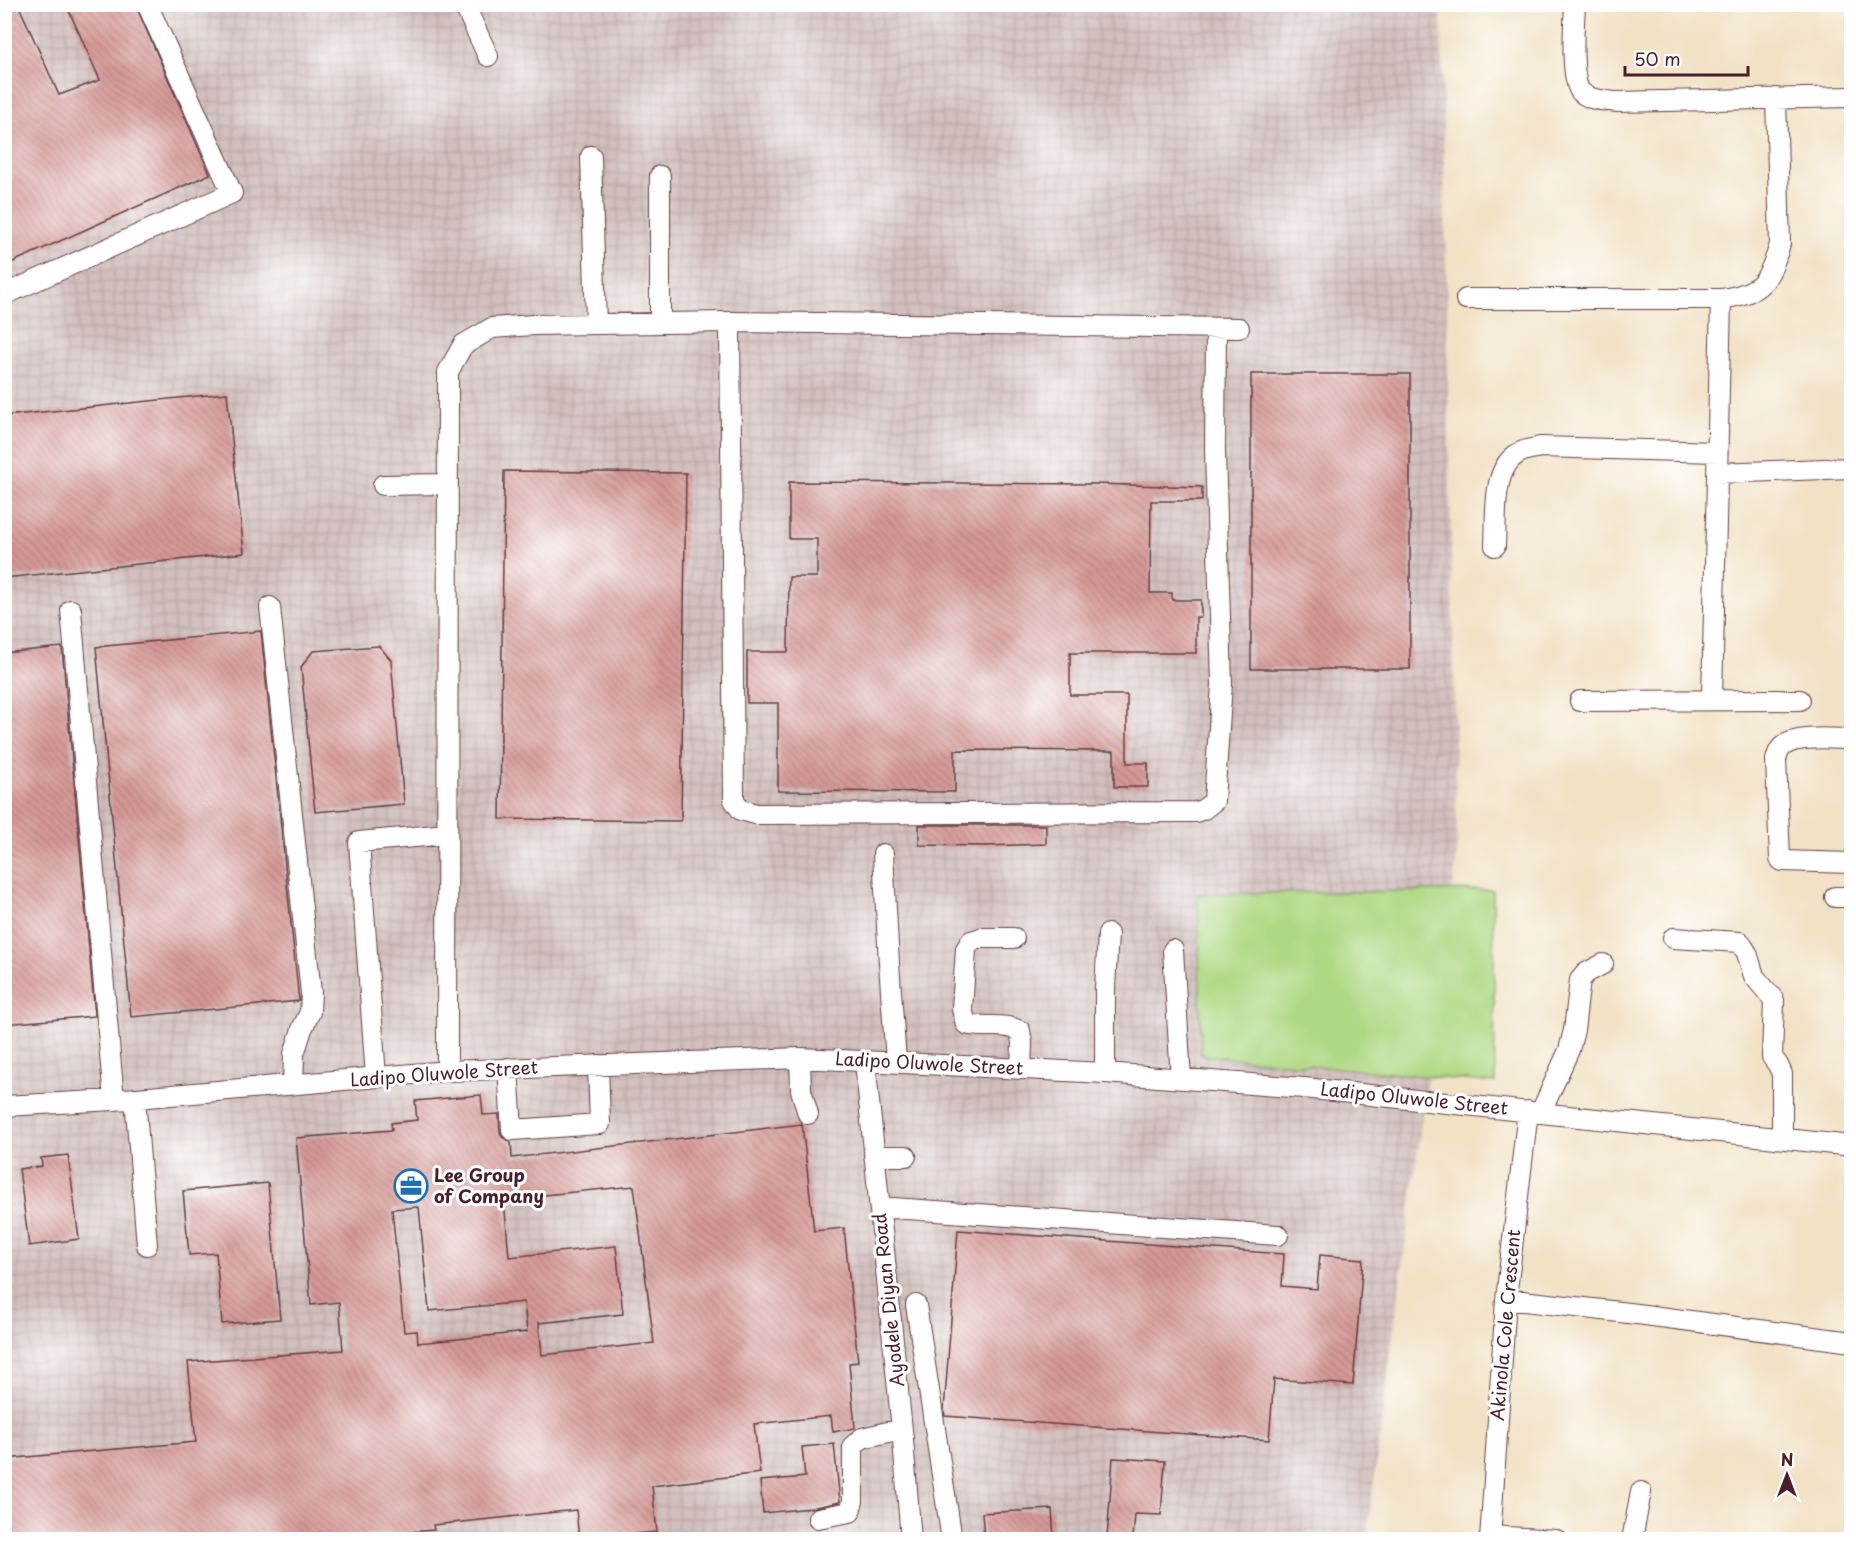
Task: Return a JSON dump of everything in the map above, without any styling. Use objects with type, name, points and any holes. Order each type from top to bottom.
[{"type":"street","points":[[8,293],[232,193],[147,4]]},
{"type":"street","points":[[464,4],[488,56]]},
{"type":"street","points":[[1575,4],[1574,76],[1579,91],[1591,99],[1616,102],[1851,97]]},
{"type":"street","points":[[1466,299],[1721,299],[1741,296],[1762,285],[1774,266],[1780,244],[1776,98]]},
{"type":"street","points":[[591,156],[596,324]]},
{"type":"street","points":[[660,176],[660,323]]},
{"type":"street","points":[[1712,700],[1721,299]]},
{"type":"street","points":[[730,322],[734,800],[741,810],[756,814],[1196,812],[1214,801],[1222,684],[1215,451],[1216,328]]},
{"type":"street","points":[[447,1071],[448,372],[463,345],[492,328],[596,324],[730,322],[1239,328]]},
{"type":"street","points":[[1495,546],[1499,478],[1509,461],[1521,452],[1540,447],[1717,452]]},
{"type":"street","points":[[1717,473],[1851,468]]},
{"type":"street","points":[[383,485],[448,484]]},
{"type":"street","points":[[270,607],[311,993],[310,1012],[294,1054],[293,1084]]},
{"type":"street","points":[[71,610],[114,1100]]},
{"type":"street","points":[[1580,701],[1800,700]]},
{"type":"street","points":[[1851,739],[1795,740],[1782,747],[1776,759],[1780,859],[1782,861],[1851,863]]},
{"type":"street","points":[[376,1077],[359,842],[447,834]]},
{"type":"street","points":[[883,854],[896,1062]]},
{"type":"street","points":[[1105,1072],[1108,934]]},
{"type":"street","points":[[1014,938],[981,938],[971,941],[966,949],[962,1009],[966,1024],[978,1027],[1010,1026],[1020,1031],[1022,1043],[1020,1068]]},
{"type":"street","points":[[1673,938],[1740,942],[1747,953],[1754,976],[1774,1000],[1772,1057],[1782,1074],[1782,1138]]},
{"type":"street","points":[[1173,950],[1181,1078]]},
{"type":"street","name":"Akinola Cole Crescent","points":[[1490,1538],[1506,1299],[1535,1112],[1569,1050],[1574,1030],[1580,980],[1586,973],[1603,964]]},
{"type":"street","points":[[800,1058],[801,1090],[808,1114]]},
{"type":"street","name":"Ladipo Oluwole Street","points":[[4,1106],[114,1100],[447,1071],[800,1058],[1105,1072],[1304,1088],[1851,1146]]},
{"type":"street","name":"Ayodele Diyan Road","points":[[865,1061],[911,1539]]},
{"type":"street","points":[[508,1068],[512,1131],[600,1124],[598,1065]]},
{"type":"street","points":[[135,1098],[147,1245]]},
{"type":"street","points":[[874,1156],[906,1156]]},
{"type":"street","points":[[880,1210],[893,1208],[1278,1235]]},
{"type":"street","points":[[1506,1299],[1851,1342]]},
{"type":"street","points":[[916,1305],[952,1539]]},
{"type":"street","points":[[818,1518],[850,1512],[853,1501],[853,1446],[862,1438],[902,1435],[936,1440]]},
{"type":"street","points":[[1632,1539],[1641,1492]]},
{"type":"street","points":[[1490,1538],[1556,1539]]},
{"type":"shaded area","points":[[5,5],[1441,5],[1457,855],[1366,1539],[5,1540]]},
{"type":"green space","points":[[1493,890],[1495,1083],[1201,1055],[1198,894]]},
{"type":"building","points":[[4,4],[18,4],[59,95],[100,80],[66,4],[135,4],[210,174],[4,266]]},
{"type":"building","points":[[1251,374],[1410,374],[1410,669],[1251,669]]},
{"type":"building","points":[[227,393],[244,553],[4,578],[4,416]]},
{"type":"building","points":[[504,471],[686,473],[681,821],[500,819]]},
{"type":"building","points":[[789,482],[1202,487],[1202,501],[1151,501],[1150,593],[1172,593],[1172,600],[1201,600],[1201,617],[1196,617],[1196,653],[1070,653],[1070,695],[1127,695],[1127,763],[1148,763],[1148,787],[1114,787],[1114,751],[955,750],[955,792],[778,791],[778,703],[747,703],[747,652],[788,652],[789,577],[817,577],[817,539],[789,539]]},
{"type":"building","points":[[261,631],[299,1001],[131,1017],[96,647]]},
{"type":"building","points":[[379,646],[391,660],[404,804],[315,812],[301,667],[313,651]]},
{"type":"building","points":[[62,647],[95,1016],[4,1024],[4,653]]},
{"type":"building","points":[[919,825],[1046,825],[1046,844],[919,845]]},
{"type":"building","points":[[481,1095],[483,1115],[499,1114],[500,1131],[502,1137],[511,1142],[512,1158],[802,1124],[814,1231],[844,1228],[858,1362],[849,1363],[855,1428],[833,1432],[831,1416],[754,1424],[760,1473],[652,1486],[657,1532],[579,1539],[576,1510],[433,1525],[434,1530],[322,1539],[4,1539],[4,1459],[196,1442],[188,1362],[343,1350],[339,1302],[311,1305],[296,1138],[392,1130],[391,1123],[417,1120],[415,1101]],"holes":[[[634,1186],[654,1343],[542,1355],[539,1323],[623,1314],[616,1246],[509,1257],[504,1199]],[[419,1207],[429,1311],[524,1302],[527,1332],[418,1343],[417,1331],[404,1332],[392,1209]]]},
{"type":"building","points":[[68,1155],[79,1239],[29,1246],[19,1169],[42,1166],[41,1158]]},
{"type":"building","points":[[268,1183],[280,1319],[222,1324],[216,1253],[189,1255],[183,1191]]},
{"type":"building","points":[[958,1230],[1284,1254],[1282,1286],[1317,1289],[1320,1255],[1363,1259],[1353,1385],[1274,1379],[1269,1440],[945,1416]]},
{"type":"building","points":[[834,1444],[840,1502],[811,1508],[763,1513],[760,1481],[805,1477],[802,1447]]},
{"type":"building","points":[[1113,1458],[1165,1461],[1161,1515],[1135,1514],[1133,1539],[1107,1539]]},
{"type":"building","points":[[1052,1509],[1054,1539],[984,1539],[982,1513]]},
{"type":"place","name":"Lee Group of Company","points":[[411,1186]]}]
